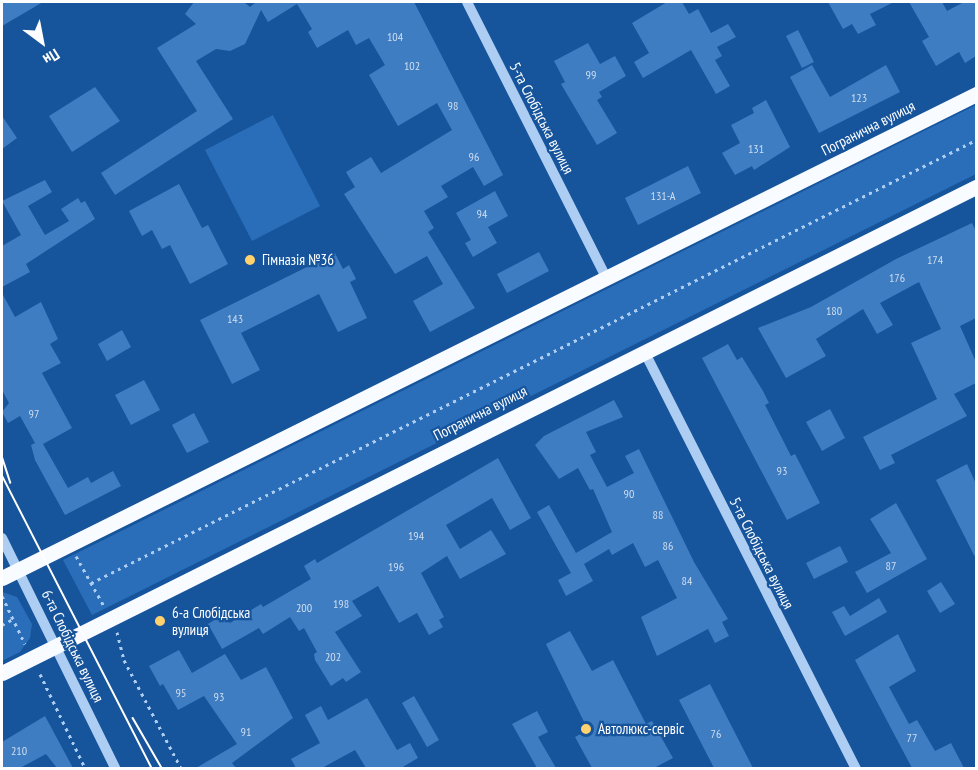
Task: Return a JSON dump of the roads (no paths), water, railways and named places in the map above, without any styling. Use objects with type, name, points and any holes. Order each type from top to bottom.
[{"type":"main road","name":"Погранична вулиця","points":[[2,578],[976,94]]},
{"type":"main road","name":"Погранична вулиця","points":[[2,673],[976,187]]},
{"type":"street","name":"5-та Слобідська вулиця","points":[[467,2],[607,279]]},
{"type":"street","name":"5-та Слобідська вулиця","points":[[644,351],[856,768]]},
{"type":"street","name":"6-та Слобідська вулиця","points":[[2,538],[57,645],[115,768]]},
{"type":"tram line","points":[[2,456],[11,483]]},
{"type":"tram line","points":[[2,475],[152,768]]},
{"type":"tram line","points":[[133,718],[162,768]]},
{"type":"place","name":"Гімназія №36","points":[[250,260]]},
{"type":"place","name":"6-а Слобідська вулиця","points":[[160,621]]},
{"type":"place","name":"Автолюкс-сервіс","points":[[586,729]]}]
